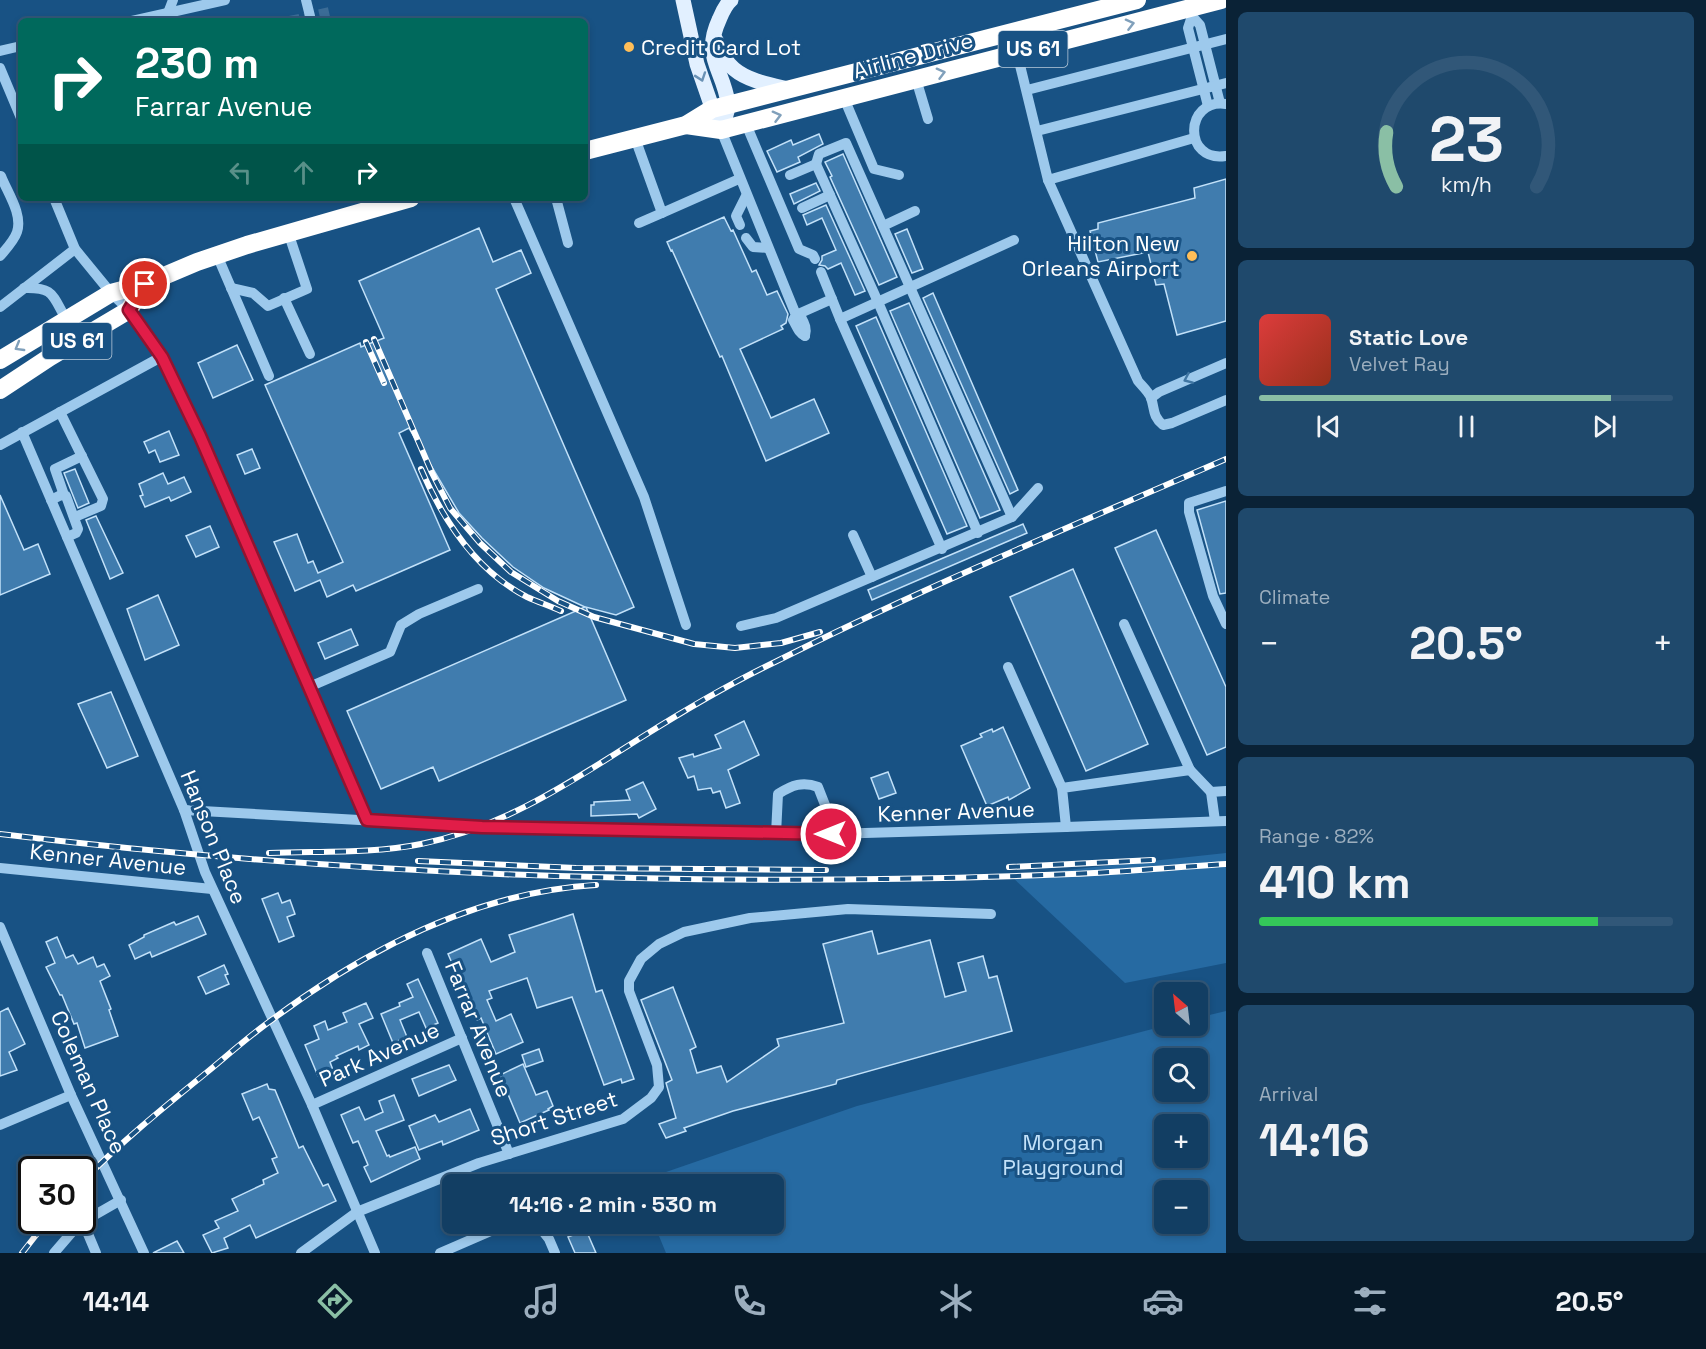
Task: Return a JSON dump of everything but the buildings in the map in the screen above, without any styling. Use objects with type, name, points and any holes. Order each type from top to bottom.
[{"type":"highway","name":"Airline Drive","points":[[588,150],[686,125],[720,107],[1137,0]]},
{"type":"highway","name":"Airline Drive","points":[[686,125],[721,130],[1221,0]]},
{"type":"highway","name":"US 61","points":[[0,360],[111,293],[145,284],[217,255],[288,232],[400,201]]},
{"type":"highway","name":"US 61","points":[[0,390],[129,310],[145,284]]},
{"type":"main road","points":[[682,0],[697,64],[720,107]]},
{"type":"main road","points":[[721,130],[712,55],[713,33],[726,4],[731,0]]},
{"type":"main road","points":[[713,33],[723,55],[734,70],[757,81],[788,89]]},
{"type":"street","points":[[168,13],[173,0]]},
{"type":"street","points":[[146,18],[225,0]]},
{"type":"street","points":[[306,0],[310,16]]},
{"type":"street","points":[[1190,8],[1200,25],[1221,85],[1223,103],[1208,106],[1201,112],[1193,128],[1194,138],[1205,152],[1214,156],[1226,156]]},
{"type":"street","points":[[1190,8],[1188,28],[1208,106]]},
{"type":"street","points":[[1027,90],[1226,39]]},
{"type":"street","points":[[0,51],[18,47]]},
{"type":"street","points":[[1017,53],[1048,180],[1138,381],[1151,398],[1151,406],[1157,421],[1163,425],[1226,400]]},
{"type":"street","points":[[0,68],[18,111]]},
{"type":"street","points":[[916,79],[928,119]]},
{"type":"street","points":[[1037,131],[1221,85]]},
{"type":"street","points":[[844,98],[874,169],[899,175]]},
{"type":"street","points":[[746,124],[799,249],[813,255],[815,259]]},
{"type":"street","points":[[721,130],[795,315],[832,299]]},
{"type":"street","points":[[635,138],[662,213]]},
{"type":"street","points":[[1048,180],[1194,138]]},
{"type":"street","points":[[978,533],[816,164],[819,154],[846,143],[1012,518]]},
{"type":"street","points":[[790,175],[816,164]]},
{"type":"street","points":[[0,256],[13,239],[18,224],[17,214],[1,176]]},
{"type":"street","points":[[639,223],[739,179]]},
{"type":"street","points":[[802,208],[831,195]]},
{"type":"street","points":[[740,225],[736,216],[746,196]]},
{"type":"street","points":[[55,201],[75,249],[111,293],[129,310],[162,357],[200,436],[367,820]]},
{"type":"street","points":[[515,201],[644,497],[686,625]]},
{"type":"street","points":[[557,201],[568,243]]},
{"type":"street","points":[[883,226],[915,211]]},
{"type":"street","points":[[231,288],[253,293],[268,306],[307,289],[288,232]]},
{"type":"street","points":[[746,238],[753,247],[768,248]]},
{"type":"street","points":[[840,319],[1014,240]]},
{"type":"street","points":[[0,307],[75,249]]},
{"type":"street","points":[[217,255],[268,376]]},
{"type":"street","points":[[821,272],[942,549]]},
{"type":"street","points":[[24,288],[42,288],[52,296],[66,320]]},
{"type":"street","points":[[284,298],[310,354]]},
{"type":"street","points":[[0,445],[162,357]]},
{"type":"street","points":[[1151,398],[1159,392],[1226,363]]},
{"type":"street","points":[[60,412],[103,499],[101,506],[75,517]]},
{"type":"street","name":"Hanson Place","points":[[22,432],[184,810],[212,889],[312,1105],[375,1253]]},
{"type":"street","points":[[67,537],[76,533],[78,529],[56,469],[82,456]]},
{"type":"street","points":[[741,626],[776,618],[1012,518],[1038,488]]},
{"type":"street","points":[[1226,491],[1189,503],[1189,512],[1213,596],[1226,624]]},
{"type":"street","points":[[51,500],[64,495]]},
{"type":"street","points":[[853,535],[872,577]]},
{"type":"street","points":[[309,687],[390,652],[401,625],[419,614],[478,589]]},
{"type":"street","points":[[1124,624],[1190,770],[1211,792],[1220,821]]},
{"type":"street","points":[[1008,667],[1062,788],[1066,828]]},
{"type":"street","points":[[1062,788],[1190,770]]},
{"type":"street","points":[[776,834],[778,794],[787,788],[805,782],[818,787],[827,810],[831,834]]},
{"type":"street","points":[[1211,792],[1226,791]]},
{"type":"street","name":"Kenner Avenue","points":[[184,810],[482,827],[776,834],[1066,828],[1220,821]]},
{"type":"street","name":"Kenner Avenue","points":[[0,868],[212,889]]},
{"type":"street","name":"Short Street","points":[[301,1253],[357,1212],[479,1163],[623,1119],[651,1098],[659,1087],[657,1065],[629,991],[629,981],[640,959],[659,944],[684,932],[750,918],[848,909],[991,914]]},
{"type":"street","name":"Coleman Place","points":[[0,927],[71,1095],[144,1253]]},
{"type":"street","name":"Farrar Avenue","points":[[427,953],[509,1154]]},
{"type":"street","name":"Park Avenue","points":[[312,1105],[462,1038]]},
{"type":"street","points":[[0,1125],[71,1095]]},
{"type":"street","points":[[96,1214],[121,1200]]},
{"type":"street","points":[[54,1253],[72,1234]]},
{"type":"street","points":[[88,1234],[96,1253]]},
{"type":"street","points":[[440,1253],[484,1234]]},
{"type":"street","points":[[544,1234],[555,1253]]},
{"type":"green space","points":[[1226,853],[1226,963],[1125,983],[1011,876]]},
{"type":"green space","name":"Morgan Playground","points":[[1226,1011],[1226,1253],[666,1253],[658,1234],[784,1234],[784,1174],[660,1174],[857,1106],[1154,1029],[1154,1036],[1208,1036],[1208,1015]]},
{"type":"tunnel","points":[[303,18],[330,12]]},
{"type":"railway","points":[[374,339],[432,473],[450,508],[480,543],[511,572],[558,601],[594,617],[694,644],[735,648],[781,643],[820,632]]},
{"type":"railway","points":[[366,342],[384,383]]},
{"type":"railway","points":[[269,853],[365,851],[402,847],[452,836],[481,826],[537,801],[691,707],[758,670],[942,583],[1226,459]]},
{"type":"railway","points":[[421,469],[451,525],[477,559],[509,586],[527,597],[561,611]]},
{"type":"railway","points":[[0,834],[133,849],[267,860],[401,869],[669,879],[938,878],[1091,873],[1226,864]]},
{"type":"railway","points":[[1009,867],[1153,860]]},
{"type":"railway","points":[[418,861],[576,868],[826,870]]},
{"type":"railway","points":[[96,1168],[264,1025],[346,970],[425,928],[466,912],[509,899],[552,890],[596,885]]},
{"type":"railway","points":[[22,1253],[37,1234]]},
{"type":"place","name":"Credit Card Lot","points":[[629,47]]},
{"type":"place","name":"Hilton New Orleans Airport","points":[[1192,256]]},
{"type":"route","points":[[145,284],[129,310],[162,357],[200,436],[367,820],[482,827],[831,834]]}]
